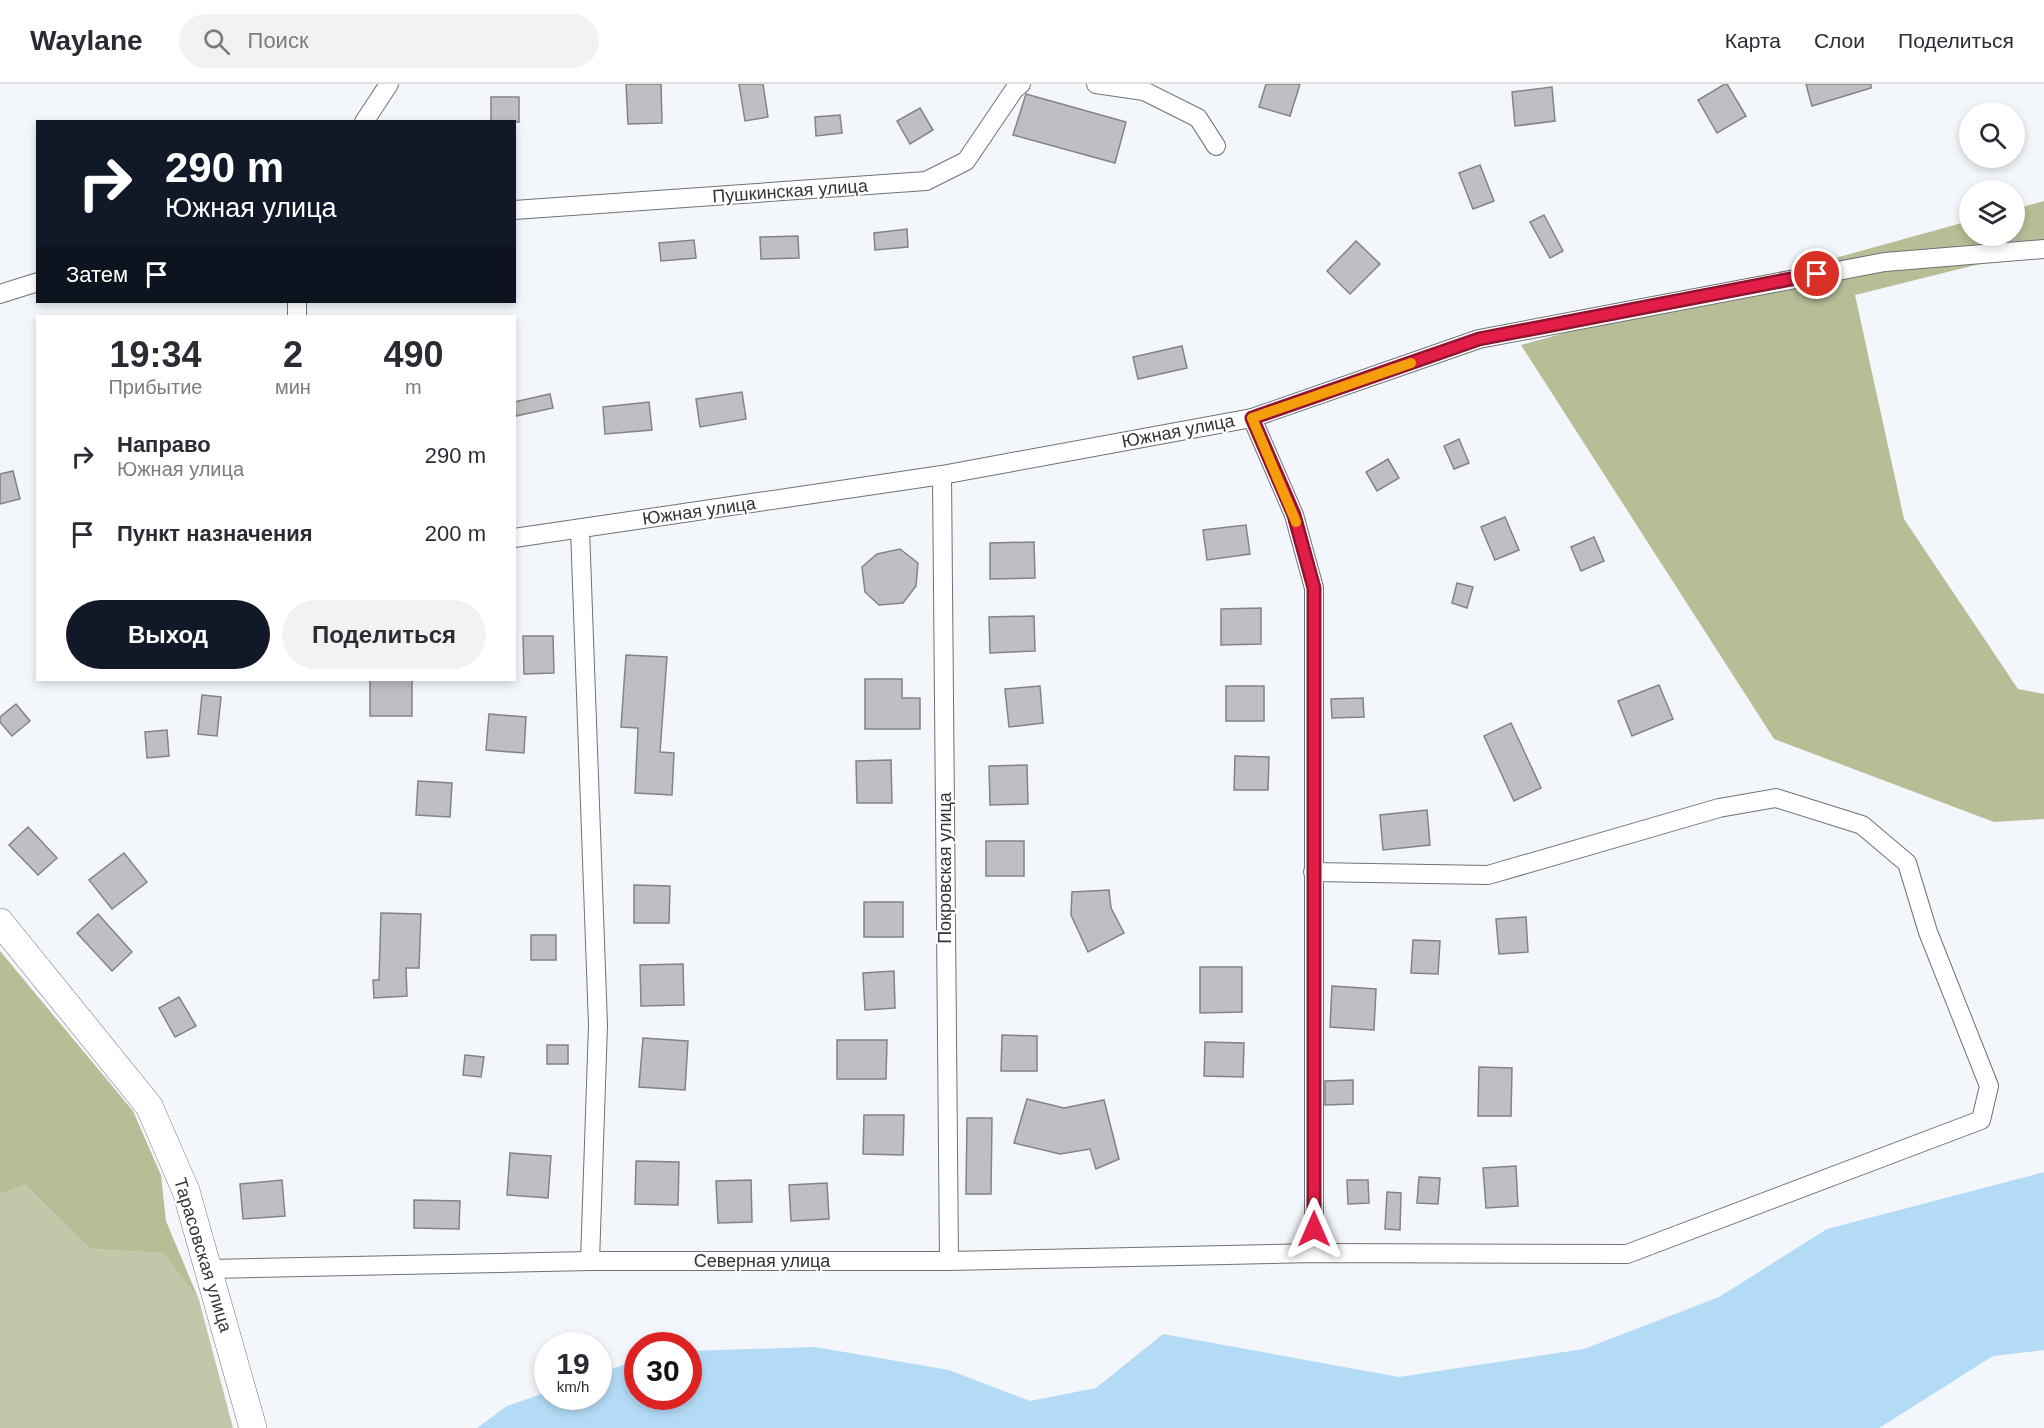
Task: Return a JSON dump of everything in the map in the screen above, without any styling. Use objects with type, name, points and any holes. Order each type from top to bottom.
[{"type":"main road","name":"Тарасовская улица","points":[[0,922],[149,1106],[186,1191],[210,1269],[253,1428]]},
{"type":"street","points":[[365,120],[389,84]]},
{"type":"street","name":"Пушкинская улица","points":[[516,210],[926,181],[966,161],[1014,90],[1021,84]]},
{"type":"street","points":[[1096,84],[1144,91],[1198,118],[1216,146]]},
{"type":"street","name":"Южная улица","points":[[516,538],[942,475],[1252,418],[1479,339],[1885,261],[2044,249]]},
{"type":"street","points":[[0,294],[36,283]]},
{"type":"street","points":[[1252,418],[1294,515],[1314,588],[1314,1253]]},
{"type":"street","name":"Покровская улица","points":[[942,475],[948,1261]]},
{"type":"street","points":[[580,529],[598,1025],[590,1261]]},
{"type":"street","name":"Северная улица","points":[[210,1269],[590,1261],[948,1261],[1314,1253],[1627,1254],[1982,1120],[1989,1086],[1928,932],[1907,863],[1862,825],[1776,798],[1719,808],[1488,875],[1313,872]]},
{"type":"green space","points":[[2044,201],[2044,248],[1855,295],[1904,519],[2018,689],[2044,694],[2044,819],[1994,822],[1774,739],[1521,345],[1959,224],[1959,246],[2025,246],[2025,206]]},
{"type":"green space","points":[[0,951],[133,1111],[161,1175],[166,1221],[199,1300],[164,1253],[90,1249],[25,1185],[0,1194]]},
{"type":"green space","points":[[25,1185],[90,1249],[165,1253],[199,1300],[233,1428],[0,1428],[0,1194]]},
{"type":"water","points":[[2044,1172],[2044,1350],[1993,1356],[1879,1428],[477,1428],[507,1406],[534,1397],[534,1410],[612,1410],[612,1369],[624,1365],[624,1410],[702,1410],[702,1351],[815,1347],[949,1370],[1030,1401],[1096,1388],[1163,1334],[1399,1377],[1584,1349],[1719,1297],[1827,1229]]},
{"type":"building","points":[[626,84],[661,84],[662,123],[628,124]]},
{"type":"building","points":[[739,84],[763,84],[768,117],[745,121]]},
{"type":"building","points":[[1266,84],[1300,84],[1290,116],[1259,107]]},
{"type":"building","points":[[1725,84],[1746,116],[1717,133],[1698,100]]},
{"type":"building","points":[[1806,84],[1871,84],[1871,88],[1812,106]]},
{"type":"building","points":[[1552,87],[1555,121],[1515,126],[1512,92]]},
{"type":"building","points":[[1026,94],[1126,122],[1115,163],[1013,135]]},
{"type":"building","points":[[491,97],[519,97],[519,122],[491,120]]},
{"type":"building","points":[[920,108],[933,130],[910,144],[897,121]]},
{"type":"building","points":[[840,115],[842,133],[816,136],[815,117]]},
{"type":"building","points":[[1480,165],[1494,201],[1473,209],[1459,173]]},
{"type":"building","points":[[1544,215],[1563,251],[1550,258],[1530,222]]},
{"type":"building","points":[[907,229],[908,247],[875,250],[874,233]]},
{"type":"building","points":[[798,236],[799,258],[761,259],[760,237]]},
{"type":"building","points":[[694,240],[696,258],[661,261],[659,243]]},
{"type":"building","points":[[1356,241],[1380,264],[1350,294],[1327,271]]},
{"type":"building","points":[[1182,346],[1187,368],[1138,379],[1133,357]]},
{"type":"building","points":[[742,392],[746,419],[700,427],[696,399]]},
{"type":"building","points":[[550,394],[553,408],[516,416],[516,402]]},
{"type":"building","points":[[649,402],[652,430],[605,434],[603,407]]},
{"type":"building","points":[[1459,439],[1469,463],[1454,469],[1444,446]]},
{"type":"building","points":[[1388,459],[1399,478],[1377,491],[1366,472]]},
{"type":"building","points":[[13,471],[20,499],[0,504],[0,474]]},
{"type":"building","points":[[1505,517],[1519,550],[1495,560],[1481,527]]},
{"type":"building","points":[[1246,525],[1250,554],[1207,560],[1203,530]]},
{"type":"building","points":[[1594,537],[1604,561],[1581,571],[1571,547]]},
{"type":"building","points":[[1034,542],[1035,578],[990,579],[990,543]]},
{"type":"building","points":[[900,549],[918,563],[916,586],[903,603],[879,605],[865,592],[862,567],[877,554]]},
{"type":"building","points":[[1457,583],[1473,587],[1467,608],[1452,603]]},
{"type":"building","points":[[1261,608],[1261,644],[1221,645],[1221,609]]},
{"type":"building","points":[[1034,616],[1035,651],[990,653],[989,617]]},
{"type":"building","points":[[523,636],[553,636],[554,673],[524,674]]},
{"type":"building","points":[[626,655],[667,657],[660,752],[674,753],[672,795],[635,793],[638,728],[621,727]]},
{"type":"building","points":[[865,679],[902,679],[902,698],[920,698],[920,729],[865,729]]},
{"type":"building","points":[[370,681],[412,681],[412,716],[370,716]]},
{"type":"building","points":[[1659,685],[1673,719],[1632,736],[1618,701]]},
{"type":"building","points":[[1040,686],[1043,723],[1009,727],[1005,689]]},
{"type":"building","points":[[1226,686],[1264,686],[1264,721],[1226,721]]},
{"type":"building","points":[[202,695],[221,697],[217,736],[198,734]]},
{"type":"building","points":[[1363,698],[1364,717],[1332,718],[1331,699]]},
{"type":"building","points":[[16,704],[30,721],[12,736],[0,722],[0,717]]},
{"type":"building","points":[[489,714],[526,717],[524,753],[486,750]]},
{"type":"building","points":[[1511,723],[1541,788],[1514,801],[1484,736]]},
{"type":"building","points":[[167,730],[169,756],[147,758],[145,732]]},
{"type":"building","points":[[1235,756],[1269,757],[1268,790],[1234,790]]},
{"type":"building","points":[[891,760],[892,803],[857,803],[856,761]]},
{"type":"building","points":[[1027,765],[1028,804],[990,805],[989,766]]},
{"type":"building","points":[[418,781],[452,783],[450,817],[416,815]]},
{"type":"building","points":[[1427,810],[1430,845],[1383,850],[1380,815]]},
{"type":"building","points":[[28,827],[57,858],[38,875],[9,845]]},
{"type":"building","points":[[986,841],[1024,841],[1024,876],[986,876]]},
{"type":"building","points":[[124,853],[147,882],[112,909],[89,880]]},
{"type":"building","points":[[634,885],[670,886],[669,923],[634,923]]},
{"type":"building","points":[[1109,890],[1111,908],[1124,933],[1088,952],[1071,915],[1072,892]]},
{"type":"building","points":[[864,902],[903,902],[903,937],[864,937]]},
{"type":"building","points":[[381,913],[421,914],[419,968],[406,968],[407,996],[374,998],[373,980],[379,980]]},
{"type":"building","points":[[98,914],[132,952],[112,971],[77,933]]},
{"type":"building","points":[[1526,917],[1528,952],[1499,954],[1496,919]]},
{"type":"building","points":[[531,935],[556,935],[556,960],[531,960]]},
{"type":"building","points":[[1413,940],[1440,941],[1438,974],[1411,973]]},
{"type":"building","points":[[683,964],[684,1005],[641,1006],[640,965]]},
{"type":"building","points":[[1200,967],[1242,967],[1242,1012],[1200,1013]]},
{"type":"building","points":[[894,971],[895,1008],[865,1010],[863,973]]},
{"type":"building","points":[[1332,986],[1376,989],[1374,1030],[1330,1027]]},
{"type":"building","points":[[179,997],[196,1026],[175,1037],[159,1008]]},
{"type":"building","points":[[1002,1035],[1037,1036],[1037,1071],[1001,1071]]},
{"type":"building","points":[[643,1038],[688,1041],[685,1090],[639,1087]]},
{"type":"building","points":[[837,1040],[887,1040],[886,1079],[837,1079]]},
{"type":"building","points":[[1205,1042],[1244,1043],[1243,1077],[1204,1076]]},
{"type":"building","points":[[547,1045],[568,1045],[568,1064],[547,1064]]},
{"type":"building","points":[[465,1055],[484,1057],[481,1077],[463,1075]]},
{"type":"building","points":[[1479,1067],[1512,1068],[1511,1116],[1478,1116]]},
{"type":"building","points":[[1353,1080],[1353,1104],[1325,1105],[1325,1081]]},
{"type":"building","points":[[1027,1099],[1064,1108],[1104,1100],[1119,1159],[1096,1169],[1090,1149],[1060,1154],[1014,1143]]},
{"type":"building","points":[[864,1115],[904,1115],[903,1155],[863,1154]]},
{"type":"building","points":[[967,1118],[992,1118],[991,1194],[966,1194]]},
{"type":"building","points":[[510,1153],[551,1156],[548,1198],[507,1195]]},
{"type":"building","points":[[636,1161],[679,1162],[678,1205],[635,1204]]},
{"type":"building","points":[[1516,1166],[1518,1206],[1486,1208],[1483,1168]]},
{"type":"building","points":[[1419,1177],[1440,1178],[1438,1204],[1417,1203]]},
{"type":"building","points":[[282,1180],[285,1216],[243,1219],[240,1184]]},
{"type":"building","points":[[751,1180],[752,1222],[718,1223],[716,1181]]},
{"type":"building","points":[[1347,1180],[1368,1180],[1369,1203],[1348,1204]]},
{"type":"building","points":[[827,1183],[829,1219],[791,1221],[789,1185]]},
{"type":"building","points":[[1387,1192],[1401,1193],[1400,1230],[1385,1229]]},
{"type":"building","points":[[414,1200],[460,1201],[459,1229],[414,1228]]},
{"type":"slow traffic","points":[[1296,522],[1252,418],[1411,363]]},
{"type":"route","points":[[1314,1229],[1314,588],[1294,515],[1252,418],[1479,339],[1817,274]]}]
